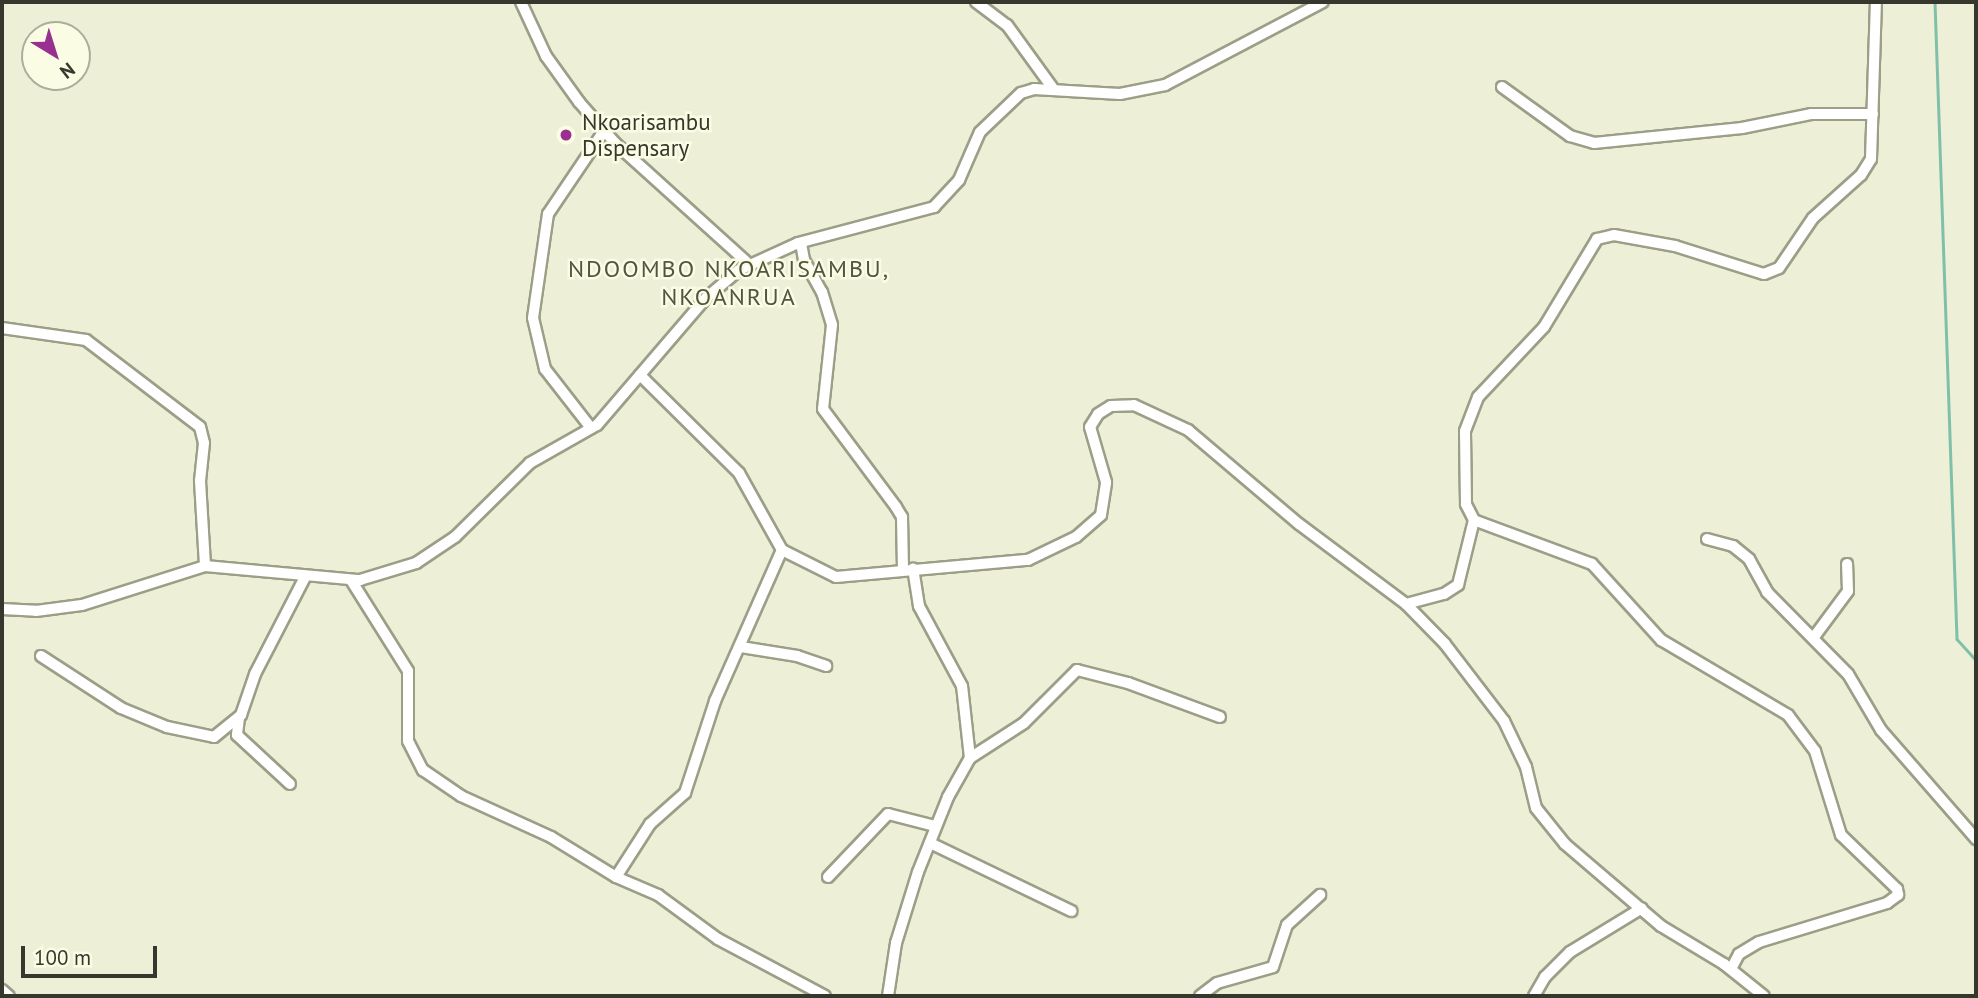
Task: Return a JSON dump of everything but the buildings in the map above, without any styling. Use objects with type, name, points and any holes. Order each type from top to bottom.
[{"type":"street","points":[[521,2],[550,63],[604,131],[748,264]]},
{"type":"street","points":[[976,2],[1007,26],[1054,90]]},
{"type":"street","points":[[2,609],[36,611],[82,606],[205,566],[351,580],[377,578],[416,564],[455,537],[530,463],[591,428],[705,298],[748,264],[801,243],[934,207],[960,180],[980,132],[1026,90],[1121,94],[1165,85],[1323,2]]},
{"type":"street","points":[[1731,969],[1739,954],[1759,942],[1888,903],[1898,895],[1897,889],[1841,835],[1815,751],[1788,715],[1661,640],[1610,579],[1592,564],[1523,542],[1474,520],[1466,504],[1463,467],[1465,431],[1474,405],[1554,312],[1591,243],[1614,235],[1772,273],[1785,262],[1812,218],[1868,165],[1873,114],[1876,2]]},
{"type":"street","points":[[1502,87],[1570,136],[1594,143],[1742,128],[1811,114],[1873,114]]},
{"type":"street","points":[[591,428],[545,369],[533,318],[548,214],[604,131]]},
{"type":"street","points":[[801,243],[804,260],[822,292],[832,325],[823,409],[902,517],[908,568],[919,606],[962,686],[970,758]]},
{"type":"street","points":[[2,328],[86,340],[200,427],[204,443],[200,481],[205,566]]},
{"type":"street","points":[[640,375],[732,465],[782,550],[836,577],[908,568],[1028,560],[1088,529],[1101,515],[1107,496],[1090,427],[1098,414],[1126,403],[1188,430],[1308,531],[1406,604],[1459,661],[1504,721],[1520,749],[1544,820],[1575,853],[1669,932],[1731,969],[1764,996]]},
{"type":"street","points":[[1406,604],[1444,594],[1458,585],[1474,520]]},
{"type":"street","points":[[1707,539],[1740,551],[1767,592],[1814,637],[1857,687],[1881,730],[1976,839]]},
{"type":"street","points":[[616,877],[650,824],[685,793],[715,701],[782,550]]},
{"type":"street","points":[[1814,637],[1848,592],[1847,565]]},
{"type":"street","points":[[290,784],[237,735],[239,718],[255,674],[305,577]]},
{"type":"street","points":[[351,580],[408,671],[408,741],[423,770],[461,796],[551,837],[616,877],[664,899],[718,939],[825,996]]},
{"type":"street","points":[[741,647],[797,656],[826,666]]},
{"type":"street","points":[[41,656],[104,699],[167,727],[209,738],[239,718]]},
{"type":"street","points":[[888,996],[894,980],[896,943],[935,826],[970,758],[1024,723],[1077,670],[1128,683],[1220,717]]},
{"type":"street","points":[[828,877],[888,814],[935,826]]},
{"type":"street","points":[[930,843],[1071,911]]},
{"type":"street","points":[[1200,996],[1217,983],[1273,967],[1287,925],[1320,895]]},
{"type":"street","points":[[1534,996],[1545,977],[1570,952],[1642,908]]},
{"type":"street","points":[[2,990],[9,996]]},
{"type":"waterway","points":[[1935,2],[1957,639],[1976,660]]},
{"type":"place","name":"Nkoarisambu Dispensary","points":[[566,135]]},
{"type":"district","name":"NDOOMBO NKOARISAMBU, NKOANRUA","points":[[729,283]]}]
